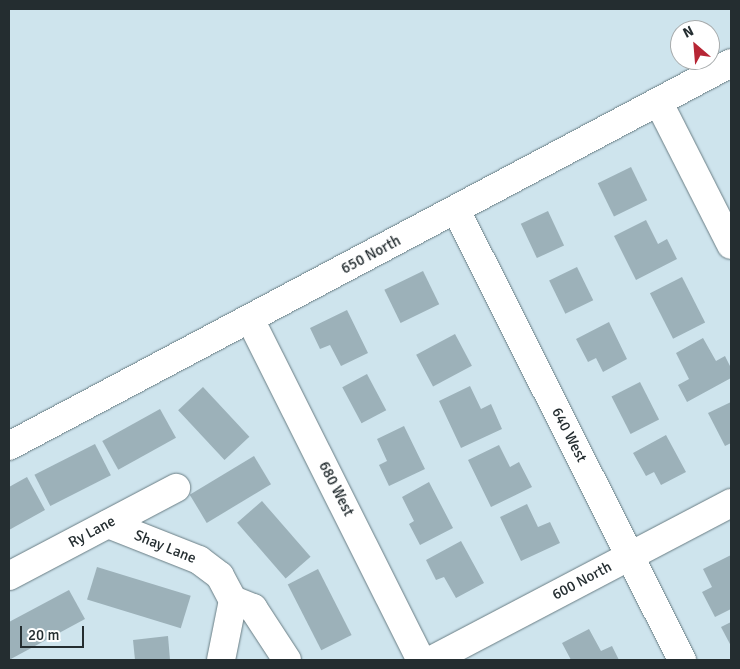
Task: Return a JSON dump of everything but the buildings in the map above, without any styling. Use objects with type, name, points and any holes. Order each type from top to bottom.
[{"type":"street","name":"650 North","points":[[9,446],[659,103],[731,62]]},
{"type":"street","points":[[659,103],[731,245]]},
{"type":"street","name":"640 West","points":[[456,210],[682,660]]},
{"type":"street","name":"680 West","points":[[250,319],[421,660]]},
{"type":"street","name":"Ry Lane","points":[[9,576],[176,488]]},
{"type":"street","name":"600 North","points":[[432,660],[731,503]]},
{"type":"street","name":"Shay Lane","points":[[108,524],[199,560],[220,576],[233,600]]},
{"type":"street","points":[[221,660],[233,600],[253,608],[287,660]]}]
